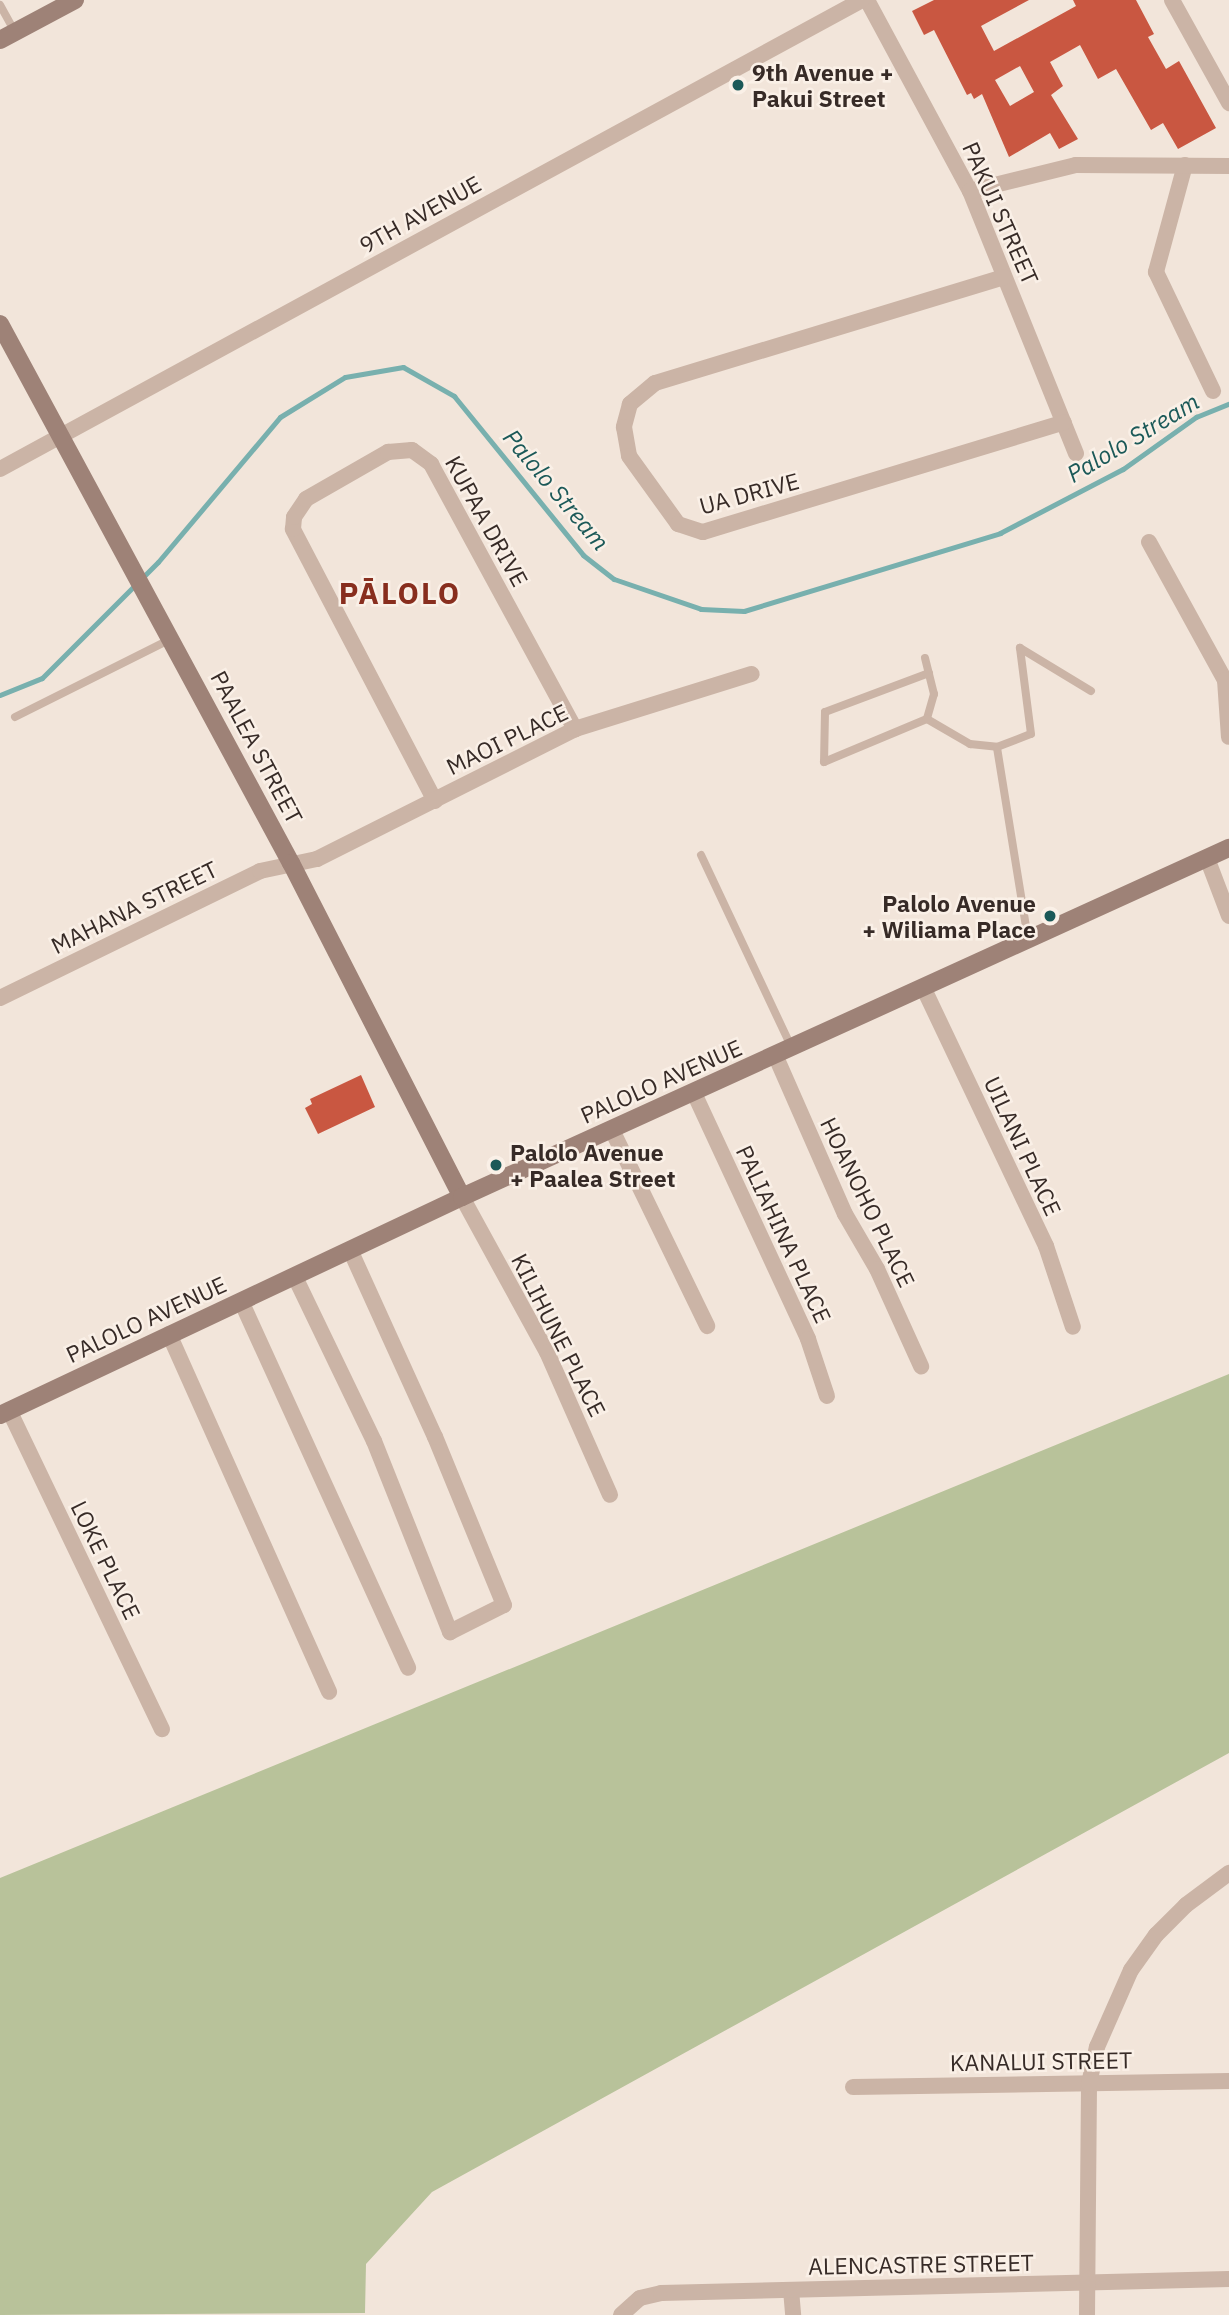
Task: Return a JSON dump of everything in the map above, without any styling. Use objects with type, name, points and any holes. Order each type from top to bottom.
[{"type":"street","points":[[7,36],[75,0]]},
{"type":"street","name":"PAKUI STREET","points":[[864,0],[970,191],[1076,453]]},
{"type":"street","name":"9TH AVENUE","points":[[0,468],[864,0]]},
{"type":"street","points":[[1172,0],[1229,103]]},
{"type":"street","points":[[1185,164],[1156,272],[1213,391]]},
{"type":"street","points":[[970,191],[1076,165],[1229,166]]},
{"type":"street","name":"UA DRIVE","points":[[1004,277],[656,383],[630,404],[624,427],[629,456],[678,524],[704,532],[1064,422]]},
{"type":"street","name":"PAALEA STREET","points":[[0,324],[291,863],[462,1198]]},
{"type":"street","name":"KUPAA DRIVE","points":[[435,801],[293,529],[294,517],[306,499],[388,452],[412,450],[431,464],[575,729]]},
{"type":"street","points":[[1149,542],[1225,680],[1229,737]]},
{"type":"street","name":"MAOI PLACE","points":[[291,863],[317,859],[575,729],[752,674]]},
{"type":"street","name":"PALOLO AVENUE","points":[[5,1413],[462,1198],[1229,848]]},
{"type":"street","points":[[1207,858],[1229,916]]},
{"type":"street","name":"MAHANA STREET","points":[[0,998],[260,871],[291,863]]},
{"type":"street","name":"UILANI PLACE","points":[[923,988],[1046,1246],[1073,1327]]},
{"type":"street","name":"HOANOHO PLACE","points":[[776,1057],[845,1214],[877,1269],[921,1366]]},
{"type":"street","name":"PALIAHINA PLACE","points":[[694,1093],[808,1339],[827,1396]]},
{"type":"street","points":[[612,1130],[707,1326]]},
{"type":"street","name":"KILIHUNE PLACE","points":[[462,1198],[547,1352],[610,1495]]},
{"type":"street","points":[[295,1277],[374,1441],[450,1632],[504,1605],[435,1437],[350,1250]]},
{"type":"street","points":[[241,1301],[408,1668]]},
{"type":"street","points":[[169,1334],[329,1692]]},
{"type":"street","name":"LOKE PLACE","points":[[5,1413],[162,1729]]},
{"type":"street","points":[[1087,2315],[1090,2084],[1104,2027],[1132,1969],[1186,1905],[1229,1873]]},
{"type":"street","name":"KANALUI STREET","points":[[853,2087],[1229,2081]]},
{"type":"street","name":"ALENCASTRE STREET","points":[[621,2315],[634,2302],[654,2293],[1229,2279]]},
{"type":"street","points":[[791,2290],[793,2315]]},
{"type":"lane","points":[[0,5],[7,36]]},
{"type":"lane","points":[[15,717],[171,639]]},
{"type":"lane","points":[[927,719],[970,744],[997,747],[1031,734],[1020,649],[1091,691]]},
{"type":"lane","points":[[925,658],[934,694],[927,719]]},
{"type":"lane","points":[[927,719],[824,762],[824,712],[929,673]]},
{"type":"lane","points":[[997,747],[1028,939]]},
{"type":"lane","points":[[701,855],[792,1049]]},
{"type":"green space","points":[[1229,1374],[1229,1753],[432,2192],[366,2264],[365,2313],[0,2315],[0,1878]]},
{"type":"building","points":[[934,0],[1029,0],[981,26],[994,51],[1076,6],[1073,0],[1136,0],[1154,34],[1148,37],[1166,69],[1179,61],[1216,128],[1178,149],[1163,123],[1151,130],[1116,69],[1098,79],[1080,45],[1050,62],[1063,86],[1051,95],[1078,139],[1059,149],[1050,133],[1009,157],[982,94],[974,99],[971,93],[967,95],[934,30],[924,35],[912,11]],"holes":[[[1020,66],[1034,92],[1010,106],[995,80]]]},
{"type":"building","points":[[361,1075],[375,1107],[318,1134],[305,1108],[312,1104],[310,1099]]},
{"type":"waterway","name":"Palolo Stream","points":[[0,695],[42,678],[158,562],[280,417],[345,377],[403,367],[454,396],[583,555],[614,579],[701,609],[744,611],[1000,533],[1123,469],[1196,417],[1229,404]]},
{"type":"place","name":"9th Avenue + Pakui Street","points":[[738,85]]},
{"type":"place","name":"Palolo Avenue + Wiliama Place","points":[[1050,916]]},
{"type":"place","name":"Palolo Avenue + Paalea Street","points":[[496,1165]]},
{"type":"district","name":"PĀLOLO","points":[[400,593]]}]
